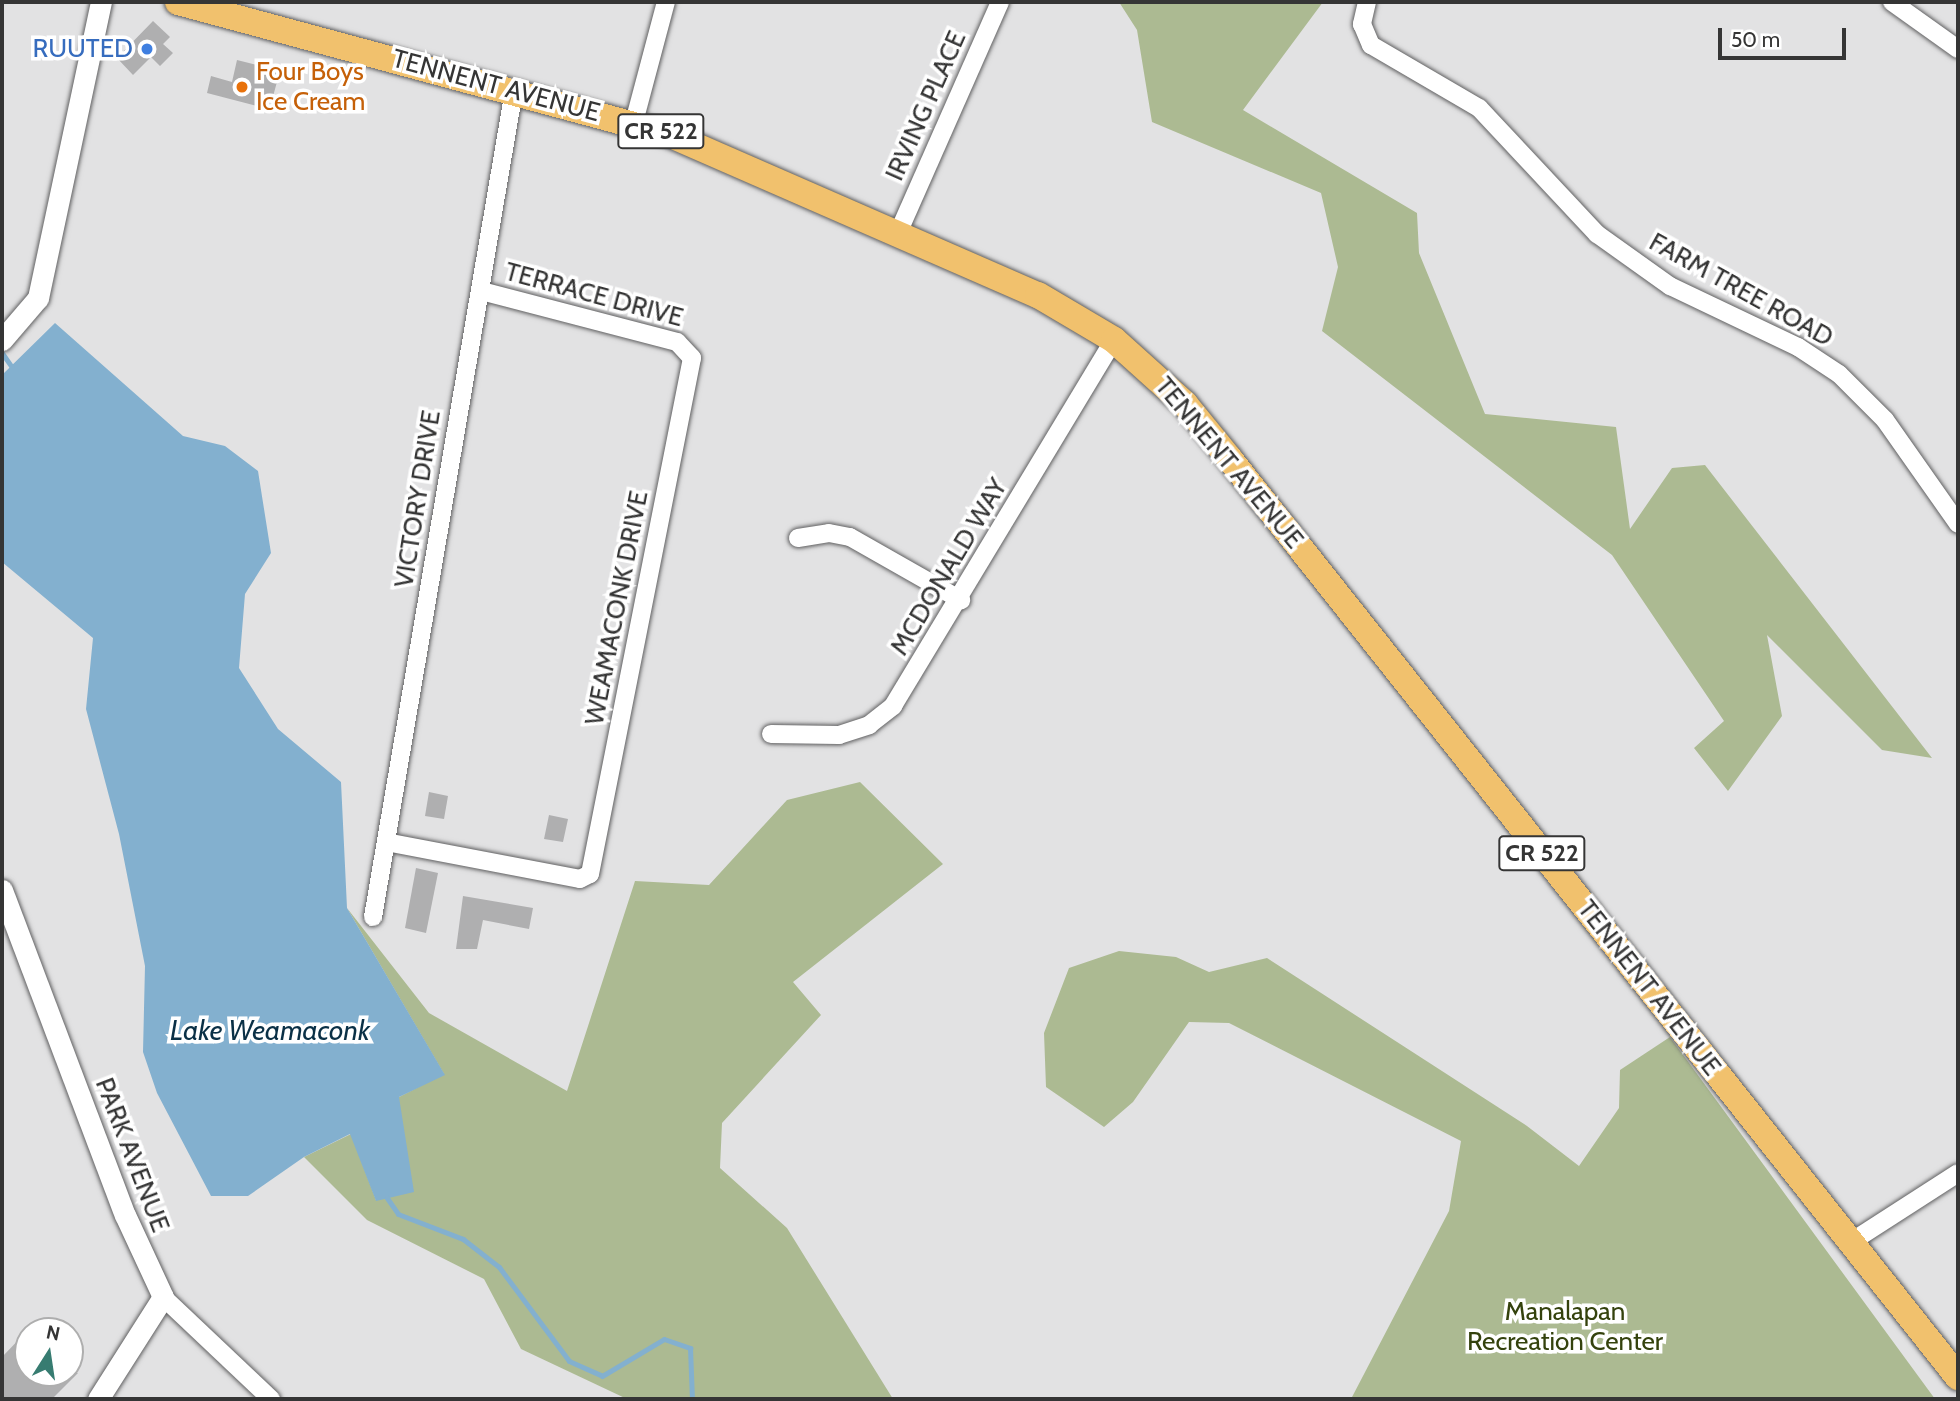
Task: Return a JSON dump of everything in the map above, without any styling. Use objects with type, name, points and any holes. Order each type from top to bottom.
[{"type":"main road","name":"TENNENT AVENUE","points":[[178,2],[634,122],[899,231],[1038,295],[1114,340],[1159,378],[1221,448],[1958,1377]]},
{"type":"street","points":[[8,335],[38,298],[101,2]]},
{"type":"street","points":[[634,122],[666,2]]},
{"type":"street","name":"IRVING PLACE","points":[[899,231],[1000,2]]},
{"type":"street","points":[[1892,2],[1958,49]]},
{"type":"street","name":"FARM TREE ROAD","points":[[1365,7],[1366,38],[1377,51],[1479,108],[1565,205],[1634,262],[1839,374],[1885,420],[1957,520]]},
{"type":"street","name":"VICTORY DRIVE","points":[[373,917],[514,90]]},
{"type":"street","name":"TERRACE DRIVE","points":[[481,291],[677,342],[691,352]]},
{"type":"street","name":"MCDONALD WAY","points":[[771,734],[839,735],[879,718],[907,690],[1114,340]]},
{"type":"street","name":"WEAMACONK DRIVE","points":[[386,842],[580,879],[590,874],[691,352]]},
{"type":"street","points":[[798,538],[829,533],[850,537],[961,600]]},
{"type":"street","name":"PARK AVENUE","points":[[2,890],[125,1215],[163,1297],[271,1399]]},
{"type":"street","points":[[1851,1242],[1958,1173]]},
{"type":"street","points":[[98,1399],[163,1297]]},
{"type":"green space","points":[[1119,2],[1323,2],[1243,110],[1417,213],[1419,253],[1485,414],[1616,427],[1630,529],[1672,468],[1705,465],[1932,758],[1882,750],[1767,635],[1782,716],[1728,791],[1694,748],[1724,721],[1612,555],[1322,331],[1338,267],[1321,193],[1152,122],[1137,30]]},
{"type":"green space","points":[[860,782],[943,864],[793,982],[821,1015],[722,1123],[720,1168],[787,1228],[893,1399],[627,1399],[521,1349],[484,1279],[367,1220],[304,1157],[351,1134],[376,1200],[399,1097],[444,1074],[347,908],[429,1013],[567,1091],[635,881],[709,885],[787,800]]},
{"type":"green space","name":"Manalapan Recreation Center","points":[[1119,951],[1176,957],[1209,972],[1267,958],[1527,1126],[1579,1166],[1619,1108],[1620,1070],[1670,1037],[1935,1399],[1351,1399],[1449,1211],[1461,1141],[1229,1023],[1189,1022],[1133,1102],[1104,1127],[1046,1087],[1044,1033],[1069,968]]},
{"type":"water","name":"Lake Weamaconk","points":[[55,323],[183,436],[225,446],[258,471],[271,553],[245,594],[239,668],[278,729],[341,782],[347,908],[445,1075],[399,1097],[414,1192],[376,1201],[350,1134],[304,1157],[248,1196],[211,1196],[157,1093],[143,1052],[145,966],[119,834],[86,709],[93,638],[2,562],[2,375]]},
{"type":"building","name":"RUUTED","points":[[153,21],[170,37],[163,44],[173,53],[160,66],[151,57],[133,75],[117,58]]},
{"type":"building","name":"Four Boys Ice Cream","points":[[237,60],[280,71],[272,100],[259,97],[257,106],[207,93],[211,76],[232,82]]},
{"type":"building","points":[[429,792],[448,796],[444,819],[425,816]]},
{"type":"building","points":[[549,815],[568,819],[563,842],[544,839]]},
{"type":"building","points":[[416,868],[438,873],[426,933],[405,928]]},
{"type":"building","points":[[463,896],[533,908],[529,929],[483,920],[477,949],[456,949]]},
{"type":"building","points":[[14,1345],[14,1387],[64,1387],[52,1399],[2,1399],[2,1357]]},
{"type":"waterway","points":[[2,353],[11,366]]},
{"type":"waterway","points":[[387,1198],[398,1214],[463,1239],[499,1267],[569,1361],[602,1376],[664,1339],[690,1348],[692,1399]]},
{"type":"place","name":"RUUTED","points":[[147,49]]},
{"type":"place","name":"Four Boys Ice Cream","points":[[242,87]]}]
